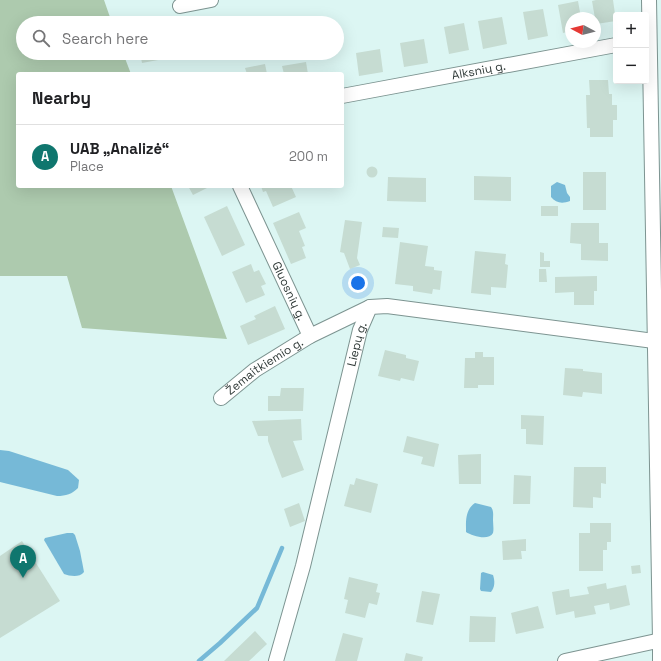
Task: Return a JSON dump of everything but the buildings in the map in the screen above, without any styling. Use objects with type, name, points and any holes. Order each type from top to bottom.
[{"type":"street","points":[[180,6],[211,0]]},
{"type":"street","points":[[648,0],[648,12]]},
{"type":"street","points":[[649,43],[655,63],[654,340],[661,640],[660,661]]},
{"type":"street","name":"Alksnių g.","points":[[344,96],[613,46]]},
{"type":"street","name":"Gluosnių g.","points":[[241,188],[310,336]]},
{"type":"street","name":"Liepų g.","points":[[276,661],[303,566],[360,330],[370,307],[387,306],[654,340]]},
{"type":"street","points":[[310,336],[370,307]]},
{"type":"street","name":"Žemaitkiemio g.","points":[[221,398],[254,370],[310,336]]},
{"type":"street","points":[[565,661],[661,640]]},
{"type":"green space","points":[[0,0],[104,0],[110,16],[16,16],[16,60],[126,60],[130,72],[16,72],[16,188],[172,188],[227,339],[82,328],[67,276],[0,276]]},
{"type":"water","points":[[557,182],[565,185],[570,201],[559,202],[555,201],[551,197],[551,186]]},
{"type":"water","points":[[0,450],[9,451],[68,470],[79,480],[78,488],[69,494],[57,496],[0,482]]},
{"type":"water","points":[[475,503],[491,507],[493,510],[493,533],[488,537],[476,536],[466,532],[468,512]]},
{"type":"water","points":[[73,533],[75,535],[80,551],[84,572],[77,576],[64,574],[44,540],[45,538]]},
{"type":"water","points":[[483,572],[493,575],[494,584],[491,592],[481,591],[480,589],[481,573]]},
{"type":"waterway","points":[[199,661],[257,608],[282,548]]},
{"type":"place","name":"UAB „Analizė“","points":[[23,578]]}]
